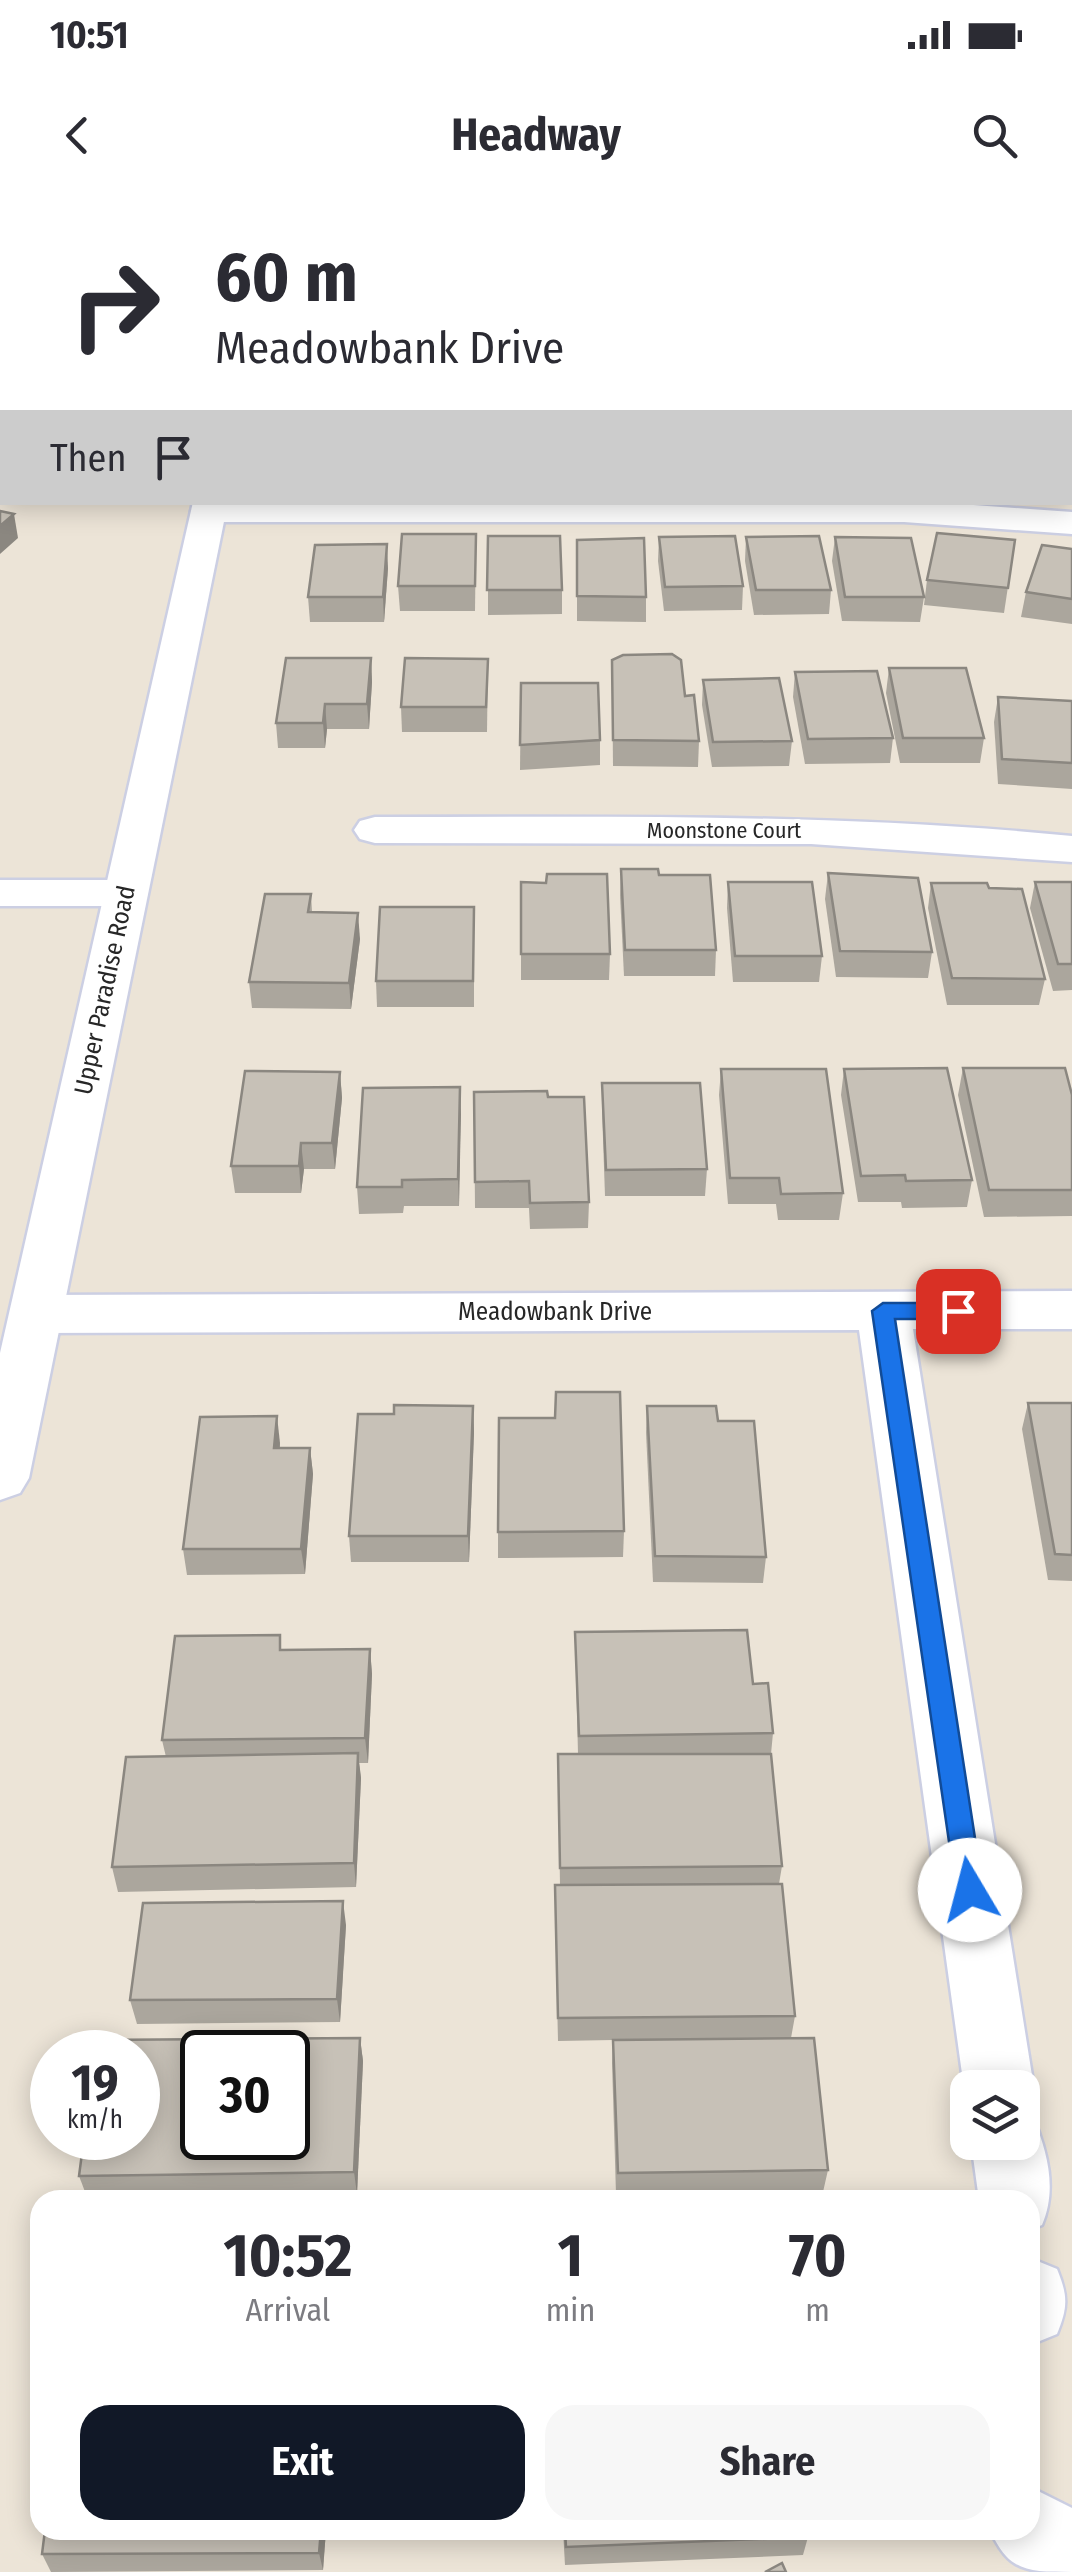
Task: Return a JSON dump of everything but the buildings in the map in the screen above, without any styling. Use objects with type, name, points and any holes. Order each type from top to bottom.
[{"type":"street","points":[[210,506],[942,507],[1072,524]]},
{"type":"street","name":"Upper Paradise Road","points":[[0,1478],[38,1314],[123,893],[210,506]]},
{"type":"street","name":"Moonstone Court","points":[[375,830],[897,832],[1072,849]]},
{"type":"street","points":[[0,894],[123,893]]},
{"type":"street","name":"Meadowbank Drive","points":[[38,1314],[1072,1310]]},
{"type":"street","points":[[883,1311],[996,2070]]},
{"type":"street","points":[[1010,2160],[1014,2190]]},
{"type":"street","points":[[1040,2535],[1072,2556]]},
{"type":"route","points":[[958,1311],[883,1311],[970,1890]]}]
